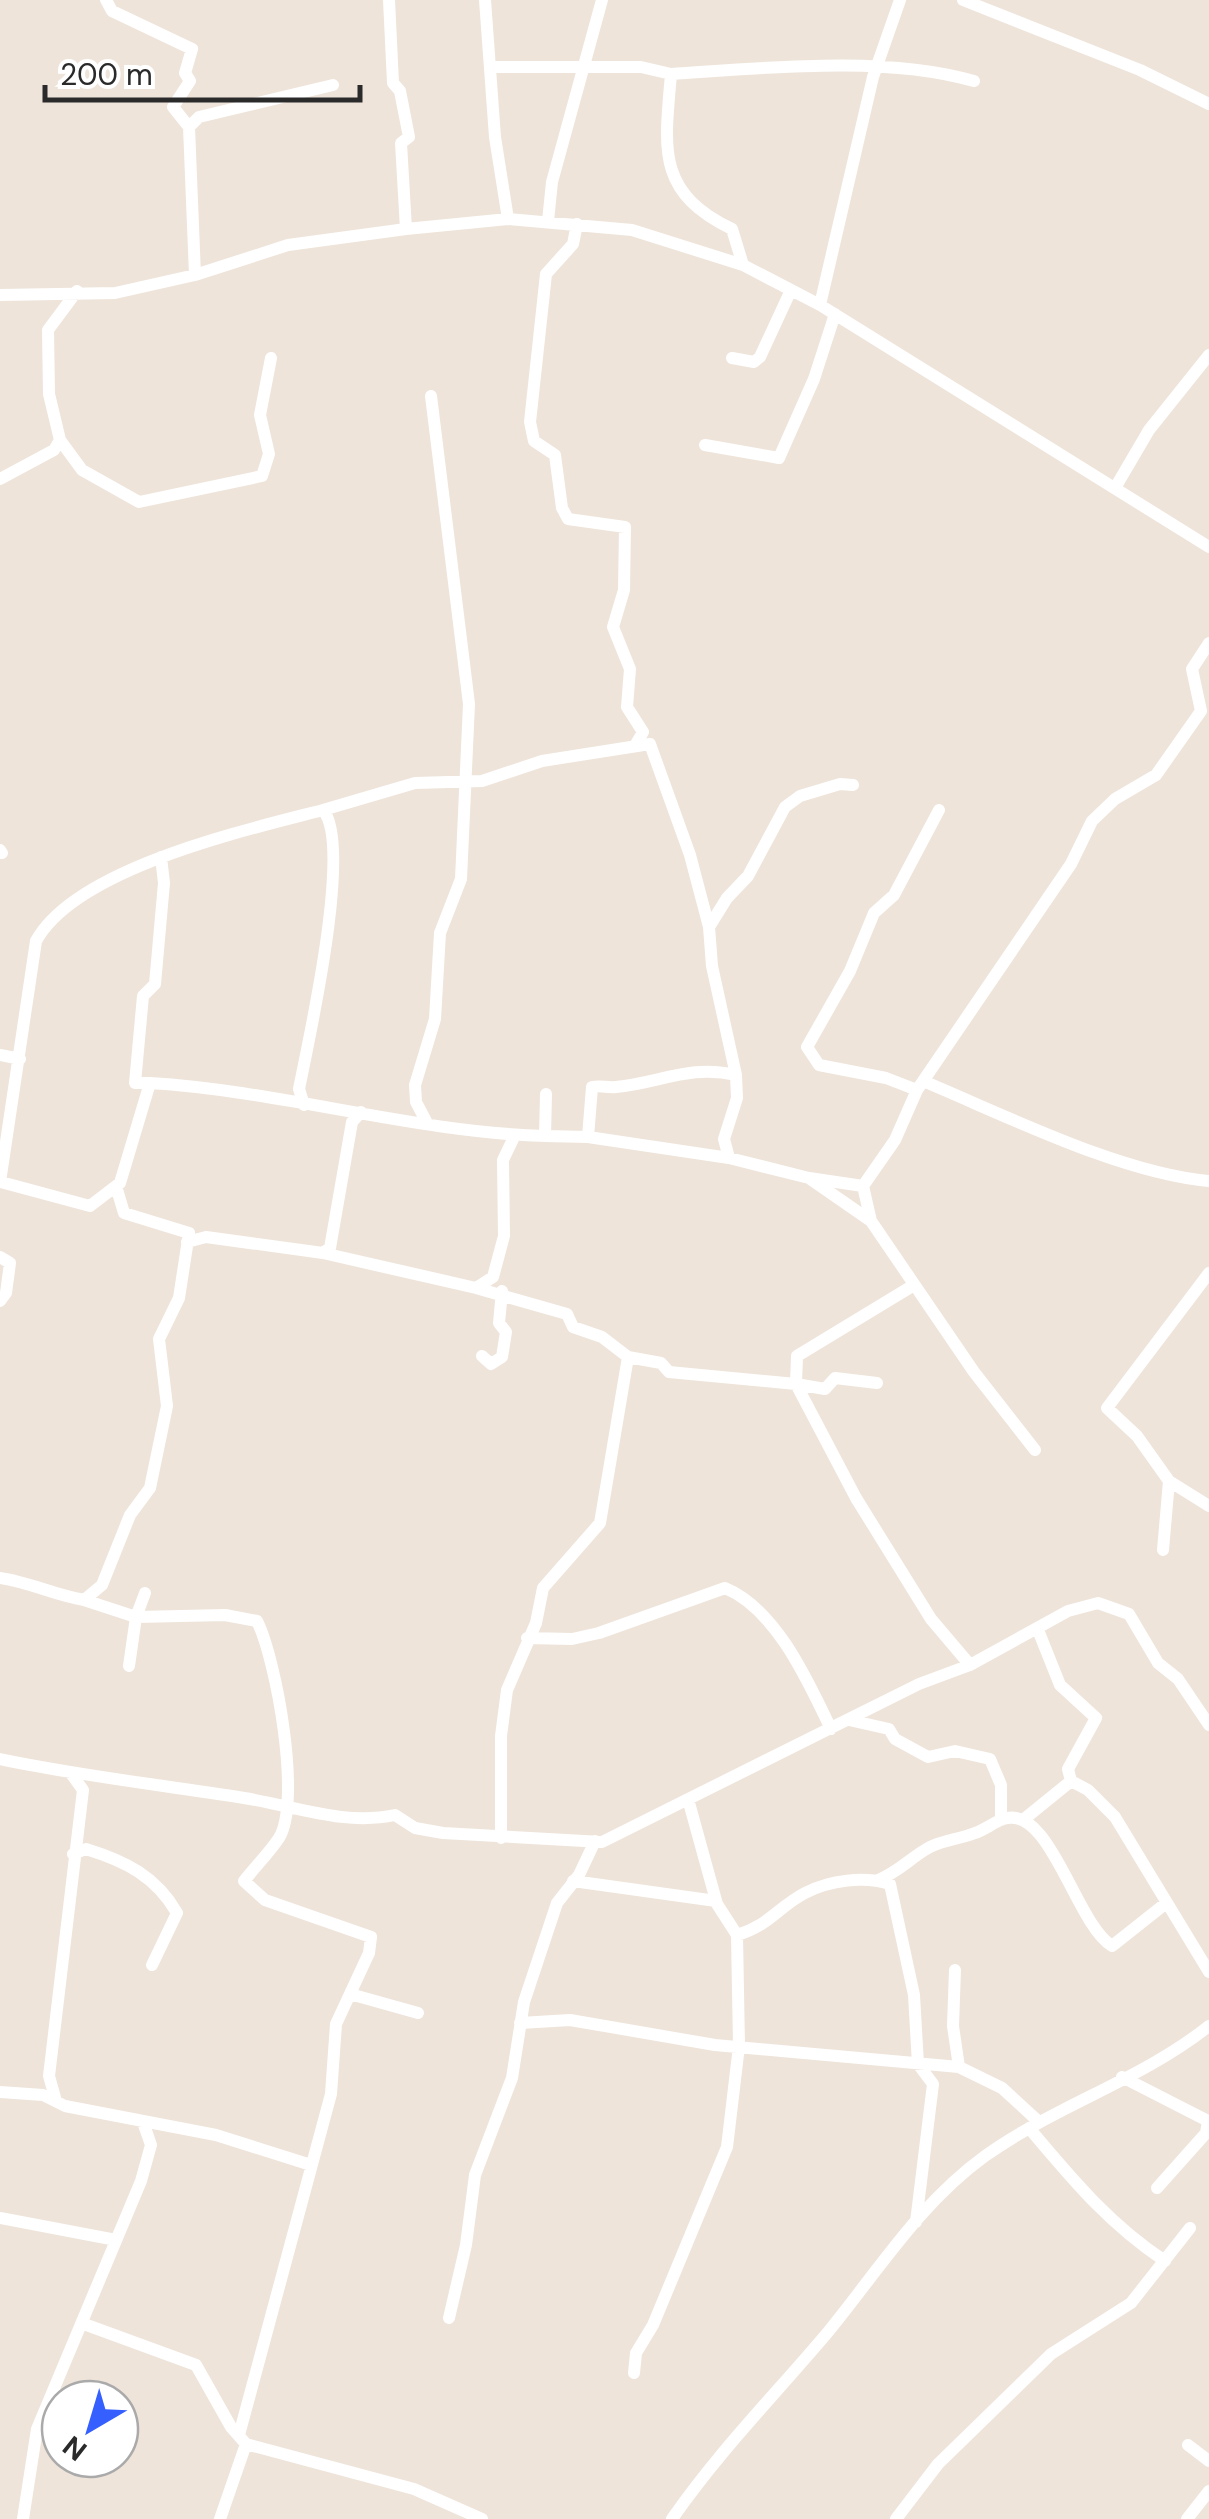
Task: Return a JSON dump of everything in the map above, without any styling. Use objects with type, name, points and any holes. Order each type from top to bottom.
[{"type":"street","points":[[106,0],[112,10],[192,49],[184,73],[190,81],[174,107],[188,127],[195,276]]},
{"type":"street","points":[[389,0],[392,83],[400,92],[409,137],[401,143],[406,229]]},
{"type":"street","points":[[486,0],[508,219]]},
{"type":"street","points":[[548,220],[560,153],[602,0]]},
{"type":"street","points":[[820,304],[876,69],[900,0]]},
{"type":"street","points":[[964,0],[1140,70],[1209,104]]},
{"type":"street","points":[[491,67],[641,67],[670,74],[876,69],[942,72],[974,81]]},
{"type":"street","points":[[670,74],[666,156],[674,181],[694,205],[732,229],[743,265]]},
{"type":"street","points":[[188,127],[199,117],[333,85]]},
{"type":"street","points":[[0,295],[115,293],[195,276],[288,245],[508,219],[548,220],[664,237],[743,265],[820,304],[1209,547]]},
{"type":"street","points":[[577,224],[573,244],[546,274],[530,422],[534,441],[555,456],[562,508],[568,519],[625,527],[624,590],[613,628],[630,669],[627,707],[642,732],[636,744]]},
{"type":"street","points":[[732,358],[754,362],[760,357],[791,290]]},
{"type":"street","points":[[77,291],[48,330],[50,394],[60,440],[82,470],[139,502],[262,476],[268,454],[260,415],[271,358]]},
{"type":"street","points":[[705,445],[779,458],[814,379],[835,314]]},
{"type":"street","points":[[1115,488],[1149,430],[1209,355]]},
{"type":"street","points":[[426,1121],[416,1102],[415,1084],[435,1019],[440,933],[460,879],[468,704],[431,396]]},
{"type":"street","points":[[0,479],[54,450],[60,440]]},
{"type":"street","points":[[1035,1450],[872,1221],[863,1186],[895,1140],[920,1086],[1071,864],[1092,821],[1115,799],[1156,775],[1201,711],[1192,669],[1209,643]]},
{"type":"street","points":[[150,1083],[116,1186],[90,1206],[0,1182],[36,942],[46,923],[84,896],[179,848],[415,783],[482,782],[542,761],[650,744],[668,788],[709,927],[712,966],[736,1076],[736,1098],[724,1139],[729,1158]]},
{"type":"street","points":[[709,927],[727,898],[748,876],[785,807],[800,796],[840,784],[853,785]]},
{"type":"street","points":[[304,1106],[299,1089],[336,860],[331,819],[323,810]]},
{"type":"street","points":[[939,810],[894,896],[874,913],[850,971],[807,1047],[820,1066],[920,1086],[1166,1177],[1209,1181]]},
{"type":"street","points":[[161,858],[164,883],[156,984],[143,996],[135,1082],[257,1094],[304,1106],[515,1135],[588,1137],[729,1158],[808,1178],[863,1186]]},
{"type":"street","points":[[0,1055],[20,1059]]},
{"type":"street","points":[[588,1137],[592,1088],[598,1084],[612,1088],[660,1079],[681,1070],[736,1076]]},
{"type":"street","points":[[545,1136],[546,1094]]},
{"type":"street","points":[[323,1252],[330,1248],[352,1122],[360,1112]]},
{"type":"street","points":[[476,1288],[493,1276],[504,1236],[503,1160],[515,1135]]},
{"type":"street","points":[[808,1178],[872,1221]]},
{"type":"street","points":[[84,1600],[102,1585],[130,1515],[150,1488],[167,1406],[159,1339],[180,1298],[188,1233],[124,1213],[116,1186]]},
{"type":"street","points":[[187,1242],[206,1237],[323,1252],[504,1295],[567,1314],[573,1327],[602,1337],[628,1357],[661,1363],[669,1372],[825,1389],[835,1378],[877,1384]]},
{"type":"street","points":[[0,1257],[10,1263],[6,1293],[0,1301]]},
{"type":"street","points":[[1209,1274],[1107,1408],[1137,1436],[1170,1480],[1209,1506]]},
{"type":"street","points":[[482,1356],[491,1364],[502,1357],[506,1332],[499,1323],[504,1295],[493,1276]]},
{"type":"street","points":[[914,1285],[797,1356],[796,1384],[856,1498],[932,1619],[970,1665]]},
{"type":"street","points":[[502,1838],[500,1736],[507,1690],[536,1623],[543,1588],[600,1522],[628,1357]]},
{"type":"street","points":[[1162,1550],[1170,1480]]},
{"type":"street","points":[[0,1578],[22,1581],[44,1594],[84,1600],[136,1617],[225,1615],[257,1622],[266,1640],[277,1696],[286,1804],[280,1837],[244,1881],[264,1900],[371,1936],[369,1953],[336,2024],[330,2094],[220,2519]]},
{"type":"street","points":[[527,1638],[572,1639],[599,1633],[724,1588],[744,1596],[780,1640],[807,1679],[830,1729]]},
{"type":"street","points":[[130,1666],[136,1617],[145,1593]]},
{"type":"street","points":[[0,1759],[286,1804],[365,1822],[395,1815],[415,1828],[502,1838],[602,1842],[848,1720],[970,1665],[1068,1611],[1098,1603],[1129,1614],[1158,1663],[1178,1679],[1209,1726]]},
{"type":"street","points":[[1038,1630],[1060,1685],[1096,1718],[1068,1769],[1070,1781]]},
{"type":"street","points":[[848,1720],[889,1729],[895,1739],[928,1758],[956,1751],[990,1759],[1001,1784],[1001,1820]]},
{"type":"street","points":[[56,2101],[49,2076],[83,1790],[70,1772]]},
{"type":"street","points":[[878,1880],[899,1872],[934,1845],[1001,1820],[1023,1820],[1070,1781]]},
{"type":"street","points":[[1070,1781],[1088,1790],[1114,1817],[1209,1972]]},
{"type":"street","points":[[634,2372],[636,2353],[660,2310],[727,2147],[738,2046],[737,1934],[716,1901],[688,1799]]},
{"type":"street","points":[[659,1814],[694,1824]]},
{"type":"street","points":[[1023,1820],[1046,1840],[1082,1915],[1100,1938],[1112,1946],[1165,1904]]},
{"type":"street","points":[[449,2318],[466,2245],[474,2174],[512,2078],[520,2023],[557,1904],[595,1841]]},
{"type":"street","points":[[73,1854],[86,1848],[128,1862],[169,1899],[177,1913],[152,1965]]},
{"type":"street","points":[[737,1934],[763,1927],[805,1893],[866,1876],[890,1884],[896,1897],[914,1995],[918,2064],[933,2084],[916,2222]]},
{"type":"street","points":[[573,1881],[716,1901]]},
{"type":"street","points":[[956,1970],[953,2026],[960,2067]]},
{"type":"street","points":[[350,1994],[418,2013]]},
{"type":"street","points":[[520,2023],[570,2020],[738,2046],[960,2067],[1002,2088],[1034,2125],[1082,2195],[1122,2232],[1165,2261]]},
{"type":"street","points":[[672,2519],[730,2440],[814,2347],[951,2183],[1034,2125],[1182,2046],[1209,2026]]},
{"type":"street","points":[[1122,2077],[1208,2122],[1206,2133],[1157,2188]]},
{"type":"street","points":[[0,2092],[42,2095],[143,2122],[216,2135],[311,2165]]},
{"type":"street","points":[[22,2519],[37,2429],[84,2324],[151,2145],[143,2122]]},
{"type":"street","points":[[0,2218],[116,2240]]},
{"type":"street","points":[[896,2519],[938,2464],[1051,2354],[1131,2303],[1190,2228]]},
{"type":"street","points":[[84,2324],[196,2364],[243,2440],[414,2490],[482,2519]]},
{"type":"street","points":[[1188,2446],[1209,2461]]},
{"type":"street","points":[[1187,2519],[1209,2491]]}]
